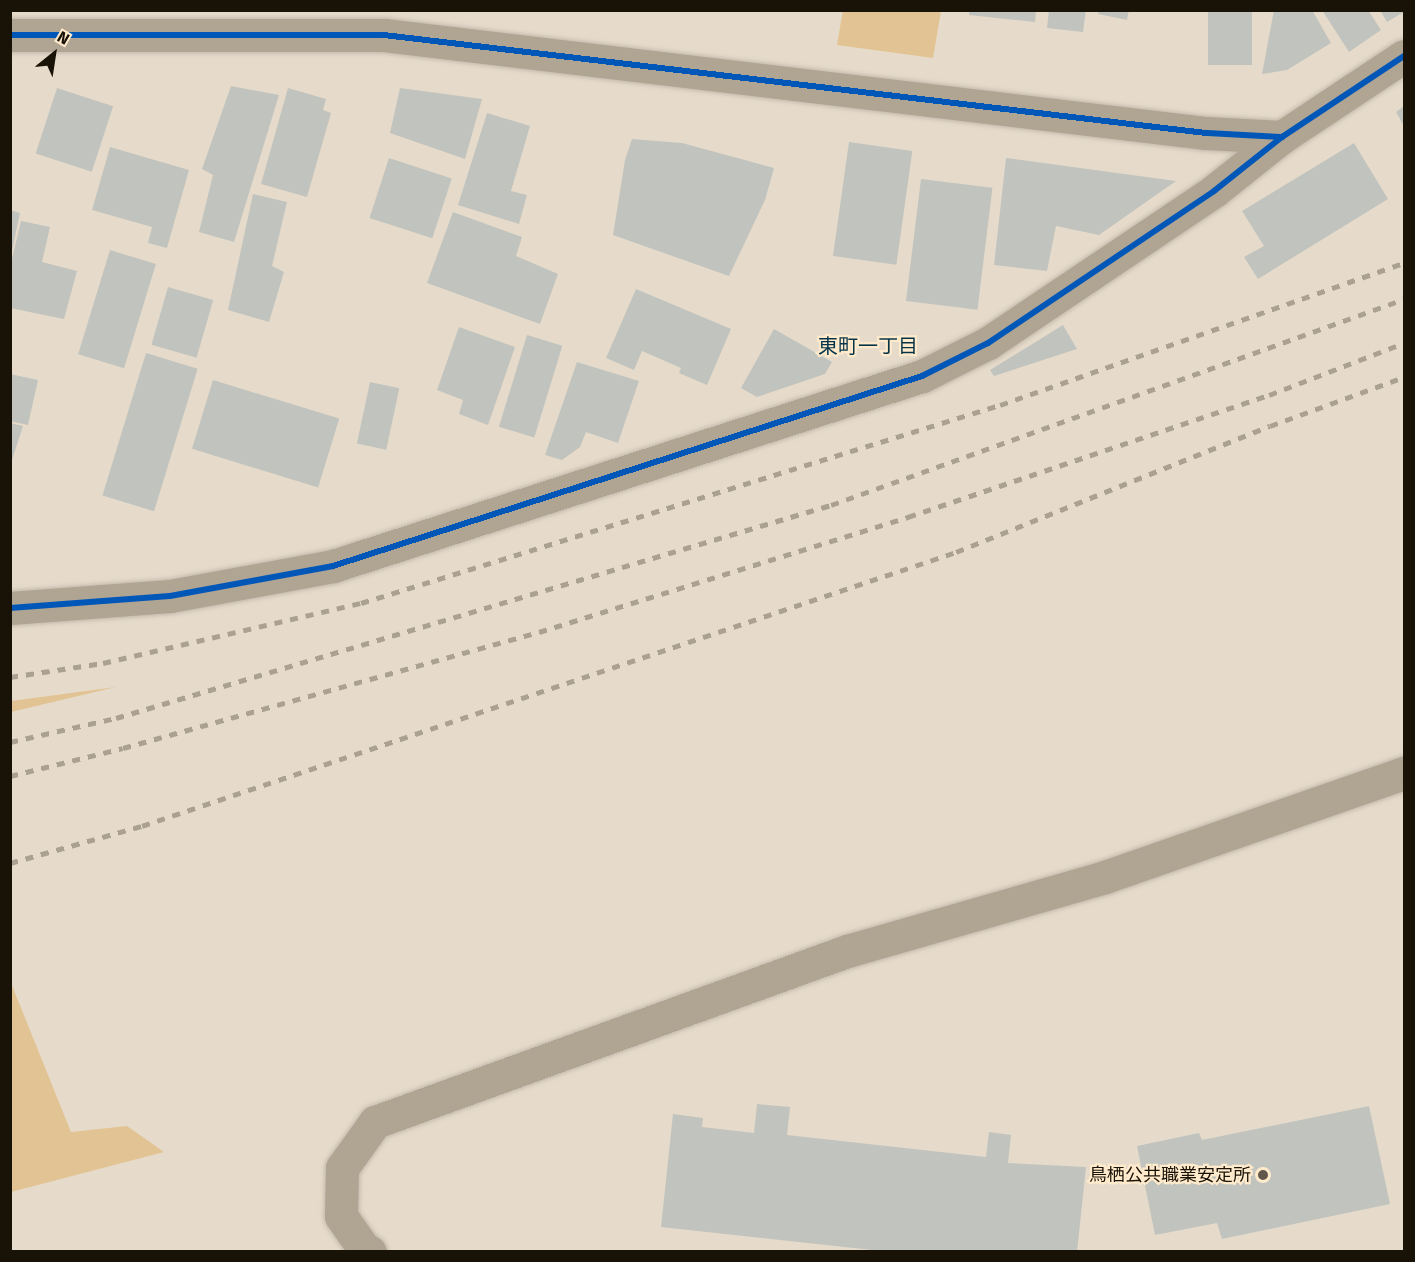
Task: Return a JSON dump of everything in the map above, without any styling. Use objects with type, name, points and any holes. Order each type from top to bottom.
[{"type":"street","points":[[10,35],[384,35],[1206,133],[1282,137]]},
{"type":"street","points":[[10,608],[170,596],[333,567],[922,376],[987,344],[1214,191],[1282,137],[1404,56]]},
{"type":"street","points":[[370,1251],[364,1249],[341,1216],[342,1168],[375,1122],[847,951],[1105,877],[1404,773]]},
{"type":"shaded area","points":[[843,10],[941,11],[933,58],[837,45]]},
{"type":"shaded area","points":[[116,687],[11,712],[11,701]]},
{"type":"shaded area","points":[[11,983],[71,1132],[127,1126],[164,1152],[11,1192]]},
{"type":"building","points":[[969,10],[1036,10],[1035,22],[969,15]]},
{"type":"building","points":[[1049,10],[1086,10],[1083,32],[1047,28]]},
{"type":"building","points":[[1099,10],[1129,10],[1127,20],[1098,14]]},
{"type":"building","points":[[1208,10],[1252,10],[1252,65],[1208,65]]},
{"type":"building","points":[[1274,10],[1312,10],[1331,43],[1287,70],[1262,74]]},
{"type":"building","points":[[1322,10],[1368,10],[1381,30],[1349,52]]},
{"type":"building","points":[[1380,10],[1404,10],[1404,12],[1387,22]]},
{"type":"building","points":[[231,86],[279,95],[234,242],[199,232],[213,175],[202,169]]},
{"type":"building","points":[[57,88],[113,106],[92,172],[36,154]]},
{"type":"building","points":[[288,88],[326,99],[323,110],[331,113],[307,197],[261,184]]},
{"type":"building","points":[[400,88],[482,99],[465,159],[390,133]]},
{"type":"building","points":[[1404,106],[1404,126],[1396,112]]},
{"type":"building","points":[[487,113],[530,126],[511,191],[527,195],[519,224],[458,205]]},
{"type":"building","points":[[632,139],[682,143],[774,168],[765,200],[729,276],[613,235],[625,160]]},
{"type":"building","points":[[849,142],[912,151],[896,265],[833,256]]},
{"type":"building","points":[[1354,143],[1388,199],[1258,279],[1244,257],[1264,246],[1242,211]]},
{"type":"building","points":[[110,147],[189,170],[167,248],[148,243],[152,227],[92,210]]},
{"type":"building","points":[[389,158],[452,178],[432,238],[370,218]]},
{"type":"building","points":[[1006,158],[1176,181],[1099,235],[1056,226],[1047,271],[994,265]]},
{"type":"building","points":[[921,179],[992,188],[977,310],[906,301]]},
{"type":"building","points":[[253,194],[287,202],[272,266],[284,272],[269,322],[228,310]]},
{"type":"building","points":[[10,210],[20,213],[12,251],[10,251]]},
{"type":"building","points":[[453,212],[522,237],[516,256],[558,274],[540,324],[427,283]]},
{"type":"building","points":[[21,221],[50,227],[42,262],[77,271],[64,319],[10,308],[10,267]]},
{"type":"building","points":[[110,250],[156,264],[124,368],[78,354]]},
{"type":"building","points":[[168,287],[213,300],[197,358],[151,345]]},
{"type":"building","points":[[636,289],[731,329],[707,385],[679,373],[681,368],[642,351],[634,370],[606,358]]},
{"type":"building","points":[[1063,325],[1077,349],[994,376],[990,370]]},
{"type":"building","points":[[459,327],[515,347],[488,425],[459,414],[463,400],[437,390]]},
{"type":"building","points":[[774,329],[832,362],[825,374],[757,397],[741,388]]},
{"type":"building","points":[[527,335],[562,346],[534,438],[499,427]]},
{"type":"building","points":[[146,353],[198,369],[154,511],[102,495]]},
{"type":"building","points":[[577,362],[639,381],[618,443],[586,432],[580,447],[562,460],[545,455]]},
{"type":"building","points":[[10,374],[38,380],[28,425],[10,421]]},
{"type":"building","points":[[213,380],[339,419],[318,487],[192,449]]},
{"type":"building","points":[[370,382],[399,388],[386,450],[357,444]]},
{"type":"building","points":[[10,423],[23,426],[11,463],[10,463]]},
{"type":"building","points":[[757,1104],[790,1107],[787,1135],[986,1157],[989,1132],[1011,1135],[1008,1163],[1086,1167],[1077,1252],[890,1252],[661,1227],[673,1114],[703,1118],[702,1127],[754,1133]]},
{"type":"building","name":"鳥栖公共職業安定所","points":[[1369,1106],[1390,1204],[1222,1239],[1217,1223],[1155,1235],[1137,1146],[1199,1133],[1202,1140]]},
{"type":"railway","points":[[10,677],[103,663],[361,603],[1000,405],[1404,263]]},
{"type":"railway","points":[[10,742],[116,718],[831,505],[1404,299]]},
{"type":"railway","points":[[10,776],[123,748],[539,632],[908,517],[1269,395],[1404,343]]},
{"type":"railway","points":[[10,863],[142,826],[956,552],[1270,426],[1404,377]]},
{"type":"cycle path","points":[[10,35],[384,35],[1206,133],[1282,137]]},
{"type":"cycle path","points":[[10,608],[170,596],[333,566],[922,376],[988,343],[1214,191],[1282,137],[1404,56]]},
{"type":"place","name":"鳥栖公共職業安定所","points":[[1263,1175]]},
{"type":"district","name":"東町一丁目","points":[[868,346]]}]
